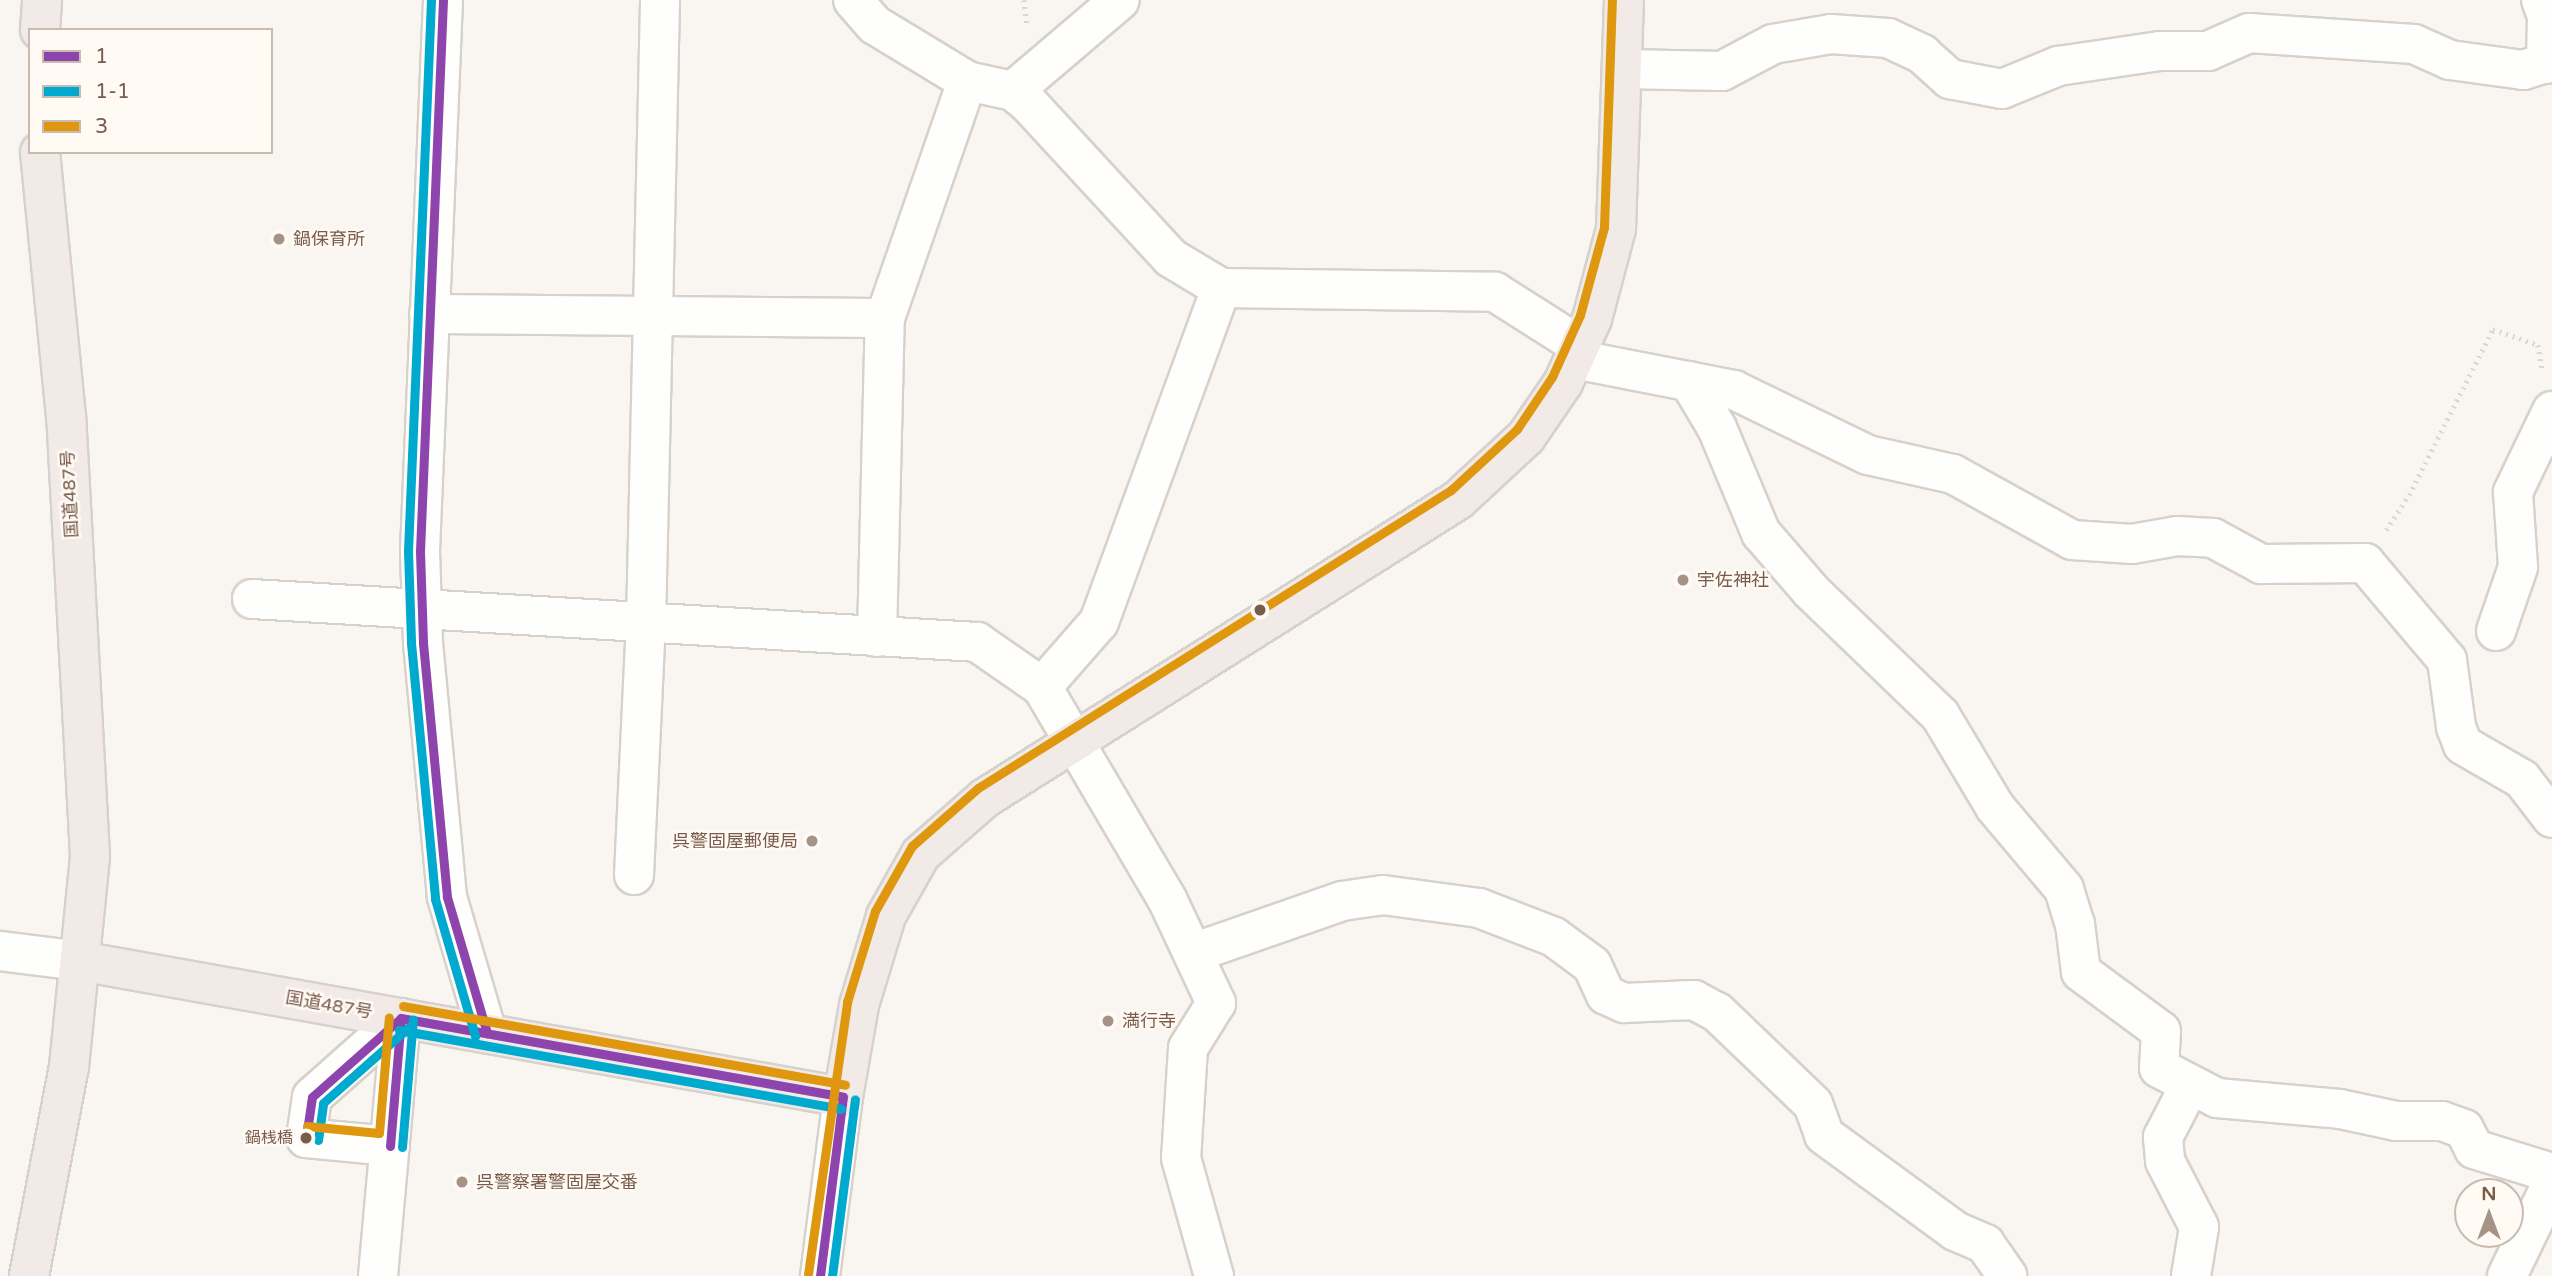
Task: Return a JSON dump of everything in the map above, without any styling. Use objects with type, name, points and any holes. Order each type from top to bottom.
[{"type":"highway","points":[[843,1097],[859,1005],[886,916],[921,854],[985,798],[1458,500],[1526,438],[1577,353],[1592,319],[1616,229],[1624,0]]},
{"type":"highway","name":"国道487号","points":[[29,1276],[69,1067],[90,856],[66,417],[40,154]]},
{"type":"highway","name":"国道487号","points":[[79,961],[843,1097]]},
{"type":"street","points":[[443,0],[429,314],[422,612],[447,897],[487,1033]]},
{"type":"street","points":[[634,875],[646,624],[660,0]]},
{"type":"street","points":[[830,0],[864,12],[967,80],[1013,91],[1171,258],[1221,288],[1495,292],[1577,353],[1734,390],[1868,456],[1953,474],[2072,540],[2132,544],[2177,536],[2213,538],[2261,564],[2365,563],[2447,660],[2456,727],[2463,745],[2522,779],[2552,818]]},
{"type":"street","points":[[1013,91],[1119,0]]},
{"type":"street","points":[[1623,69],[1722,71],[1773,44],[1831,34],[1888,38],[1922,54],[1950,79],[2002,89],[2058,66],[2160,51],[2208,51],[2249,33],[2414,44],[2450,60],[2523,70],[2549,63],[2547,16],[2541,0]]},
{"type":"street","points":[[877,637],[885,318],[967,80]]},
{"type":"street","points":[[1042,687],[1099,622],[1221,288]]},
{"type":"street","points":[[429,314],[885,318]]},
{"type":"street","points":[[1689,381],[1717,428],[1761,533],[1811,591],[1940,715],[1995,807],[2064,889],[2075,924],[2081,972],[2161,1031],[2159,1068],[2217,1098],[2340,1109],[2396,1121],[2442,1121],[2464,1129],[2474,1149],[2552,1173]]},
{"type":"street","points":[[2497,631],[2518,567],[2513,492],[2552,411]]},
{"type":"street","points":[[252,598],[422,612],[977,642],[1042,687],[1168,901],[1216,1003],[1188,1048],[1181,1158],[1214,1276]]},
{"type":"street","points":[[1193,953],[1342,901],[1383,895],[1479,908],[1554,937],[1592,965],[1606,995],[1624,1003],[1694,1000],[1717,1012],[1813,1104],[1824,1135],[1955,1231],[1984,1244],[2007,1276]]},
{"type":"street","points":[[0,951],[79,961]]},
{"type":"street","points":[[378,1276],[401,1018]]},
{"type":"street","points":[[390,1146],[306,1138],[312,1097],[401,1018]]},
{"type":"street","points":[[2190,1085],[2163,1137],[2165,1161],[2199,1227],[2191,1276]]},
{"type":"street","points":[[820,1276],[843,1097]]},
{"type":"street","points":[[2507,1276],[2552,1183]]},
{"type":"path","points":[[2365,563],[2409,495],[2493,329],[2538,345],[2543,374],[2552,378]]},
{"type":"transit line","name":"1-1","points":[[431,0],[408,551],[411,643],[435,899],[475,1036]]},
{"type":"transit line","name":"1","points":[[443,0],[420,552],[423,643],[447,897],[487,1033]]},
{"type":"transit line","name":"3","points":[[808,1274],[847,1002],[875,911],[912,846],[978,788],[1451,490],[1517,429],[1552,377],[1580,315],[1604,227],[1612,0]]},
{"type":"transit line","name":"3","points":[[403,1006],[845,1085]]},
{"type":"transit line","name":"3","points":[[307,1126],[379,1133],[389,1017]]},
{"type":"transit line","name":"1","points":[[401,1018],[843,1097]]},
{"type":"transit line","name":"1","points":[[306,1138],[312,1097],[401,1018]]},
{"type":"transit line","name":"1","points":[[390,1146],[401,1018]]},
{"type":"transit line","name":"1-1","points":[[402,1147],[413,1019]]},
{"type":"transit line","name":"1-1","points":[[318,1140],[323,1103],[409,1027]]},
{"type":"transit line","name":"1-1","points":[[399,1030],[841,1109]]},
{"type":"transit line","name":"1","points":[[820,1276],[843,1097]]},
{"type":"transit line","name":"1-1","points":[[832,1276],[855,1099]]},
{"type":"place","name":"鍋保育所","points":[[279,239]]},
{"type":"place","name":"宇佐神社","points":[[1683,580]]},
{"type":"place","name":"呉警固屋郵便局","points":[[812,841]]},
{"type":"place","name":"満行寺","points":[[1108,1021]]},
{"type":"place","name":"鍋桟橋","points":[[306,1138]]},
{"type":"place","name":"呉警察署警固屋交番","points":[[462,1182]]}]
